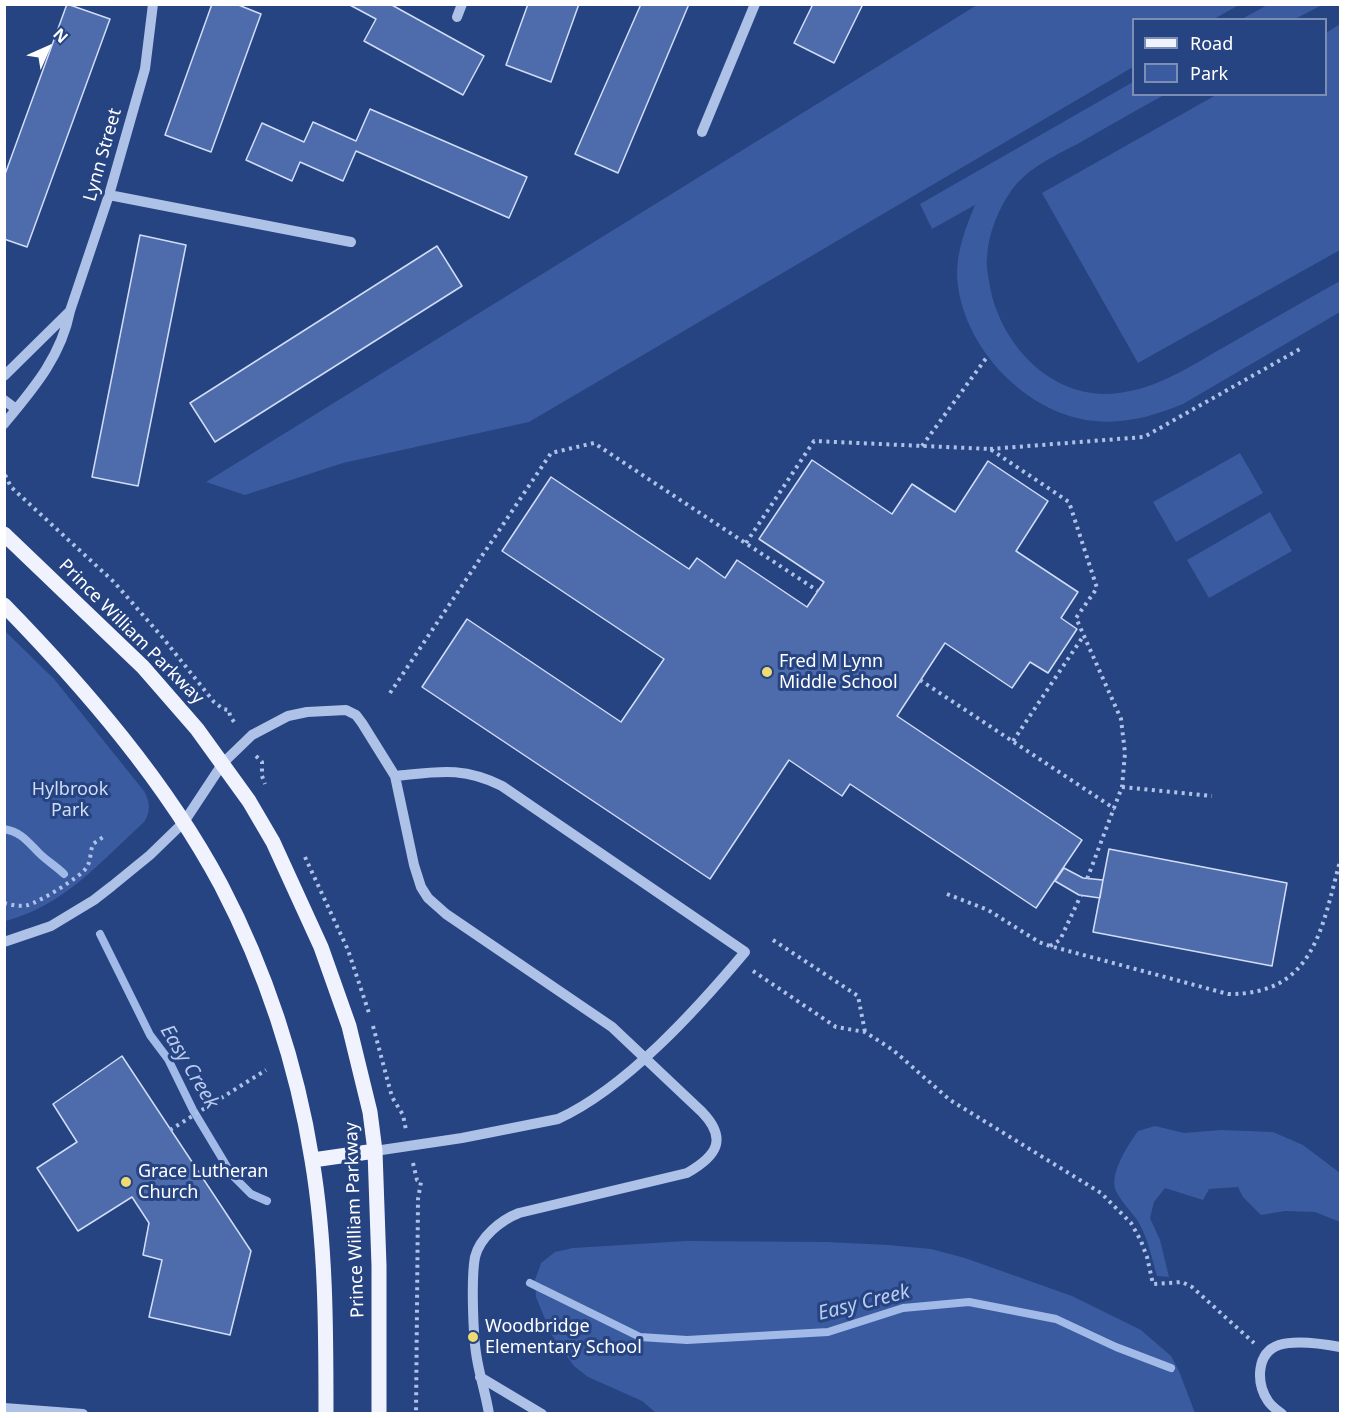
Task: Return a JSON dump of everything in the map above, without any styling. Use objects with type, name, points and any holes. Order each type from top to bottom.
[{"type":"main road","name":"Prince William Parkway","points":[[4,534],[143,667],[171,697],[224,763],[273,842],[321,947],[349,1026],[370,1112],[375,1151],[379,1266],[379,1413]]},
{"type":"main road","name":"Prince William Parkway","points":[[4,605],[46,648],[95,704],[184,822],[221,885],[255,960],[285,1041],[312,1160],[317,1194],[324,1290],[326,1413]]},
{"type":"main road","points":[[312,1160],[375,1151]]},
{"type":"street","name":"Lynn Street","points":[[4,424],[43,375],[58,350],[66,328],[69,311],[110,195],[145,69],[153,4]]},
{"type":"street","points":[[457,17],[462,4]]},
{"type":"street","points":[[702,132],[755,4]]},
{"type":"street","points":[[110,195],[351,242]]},
{"type":"street","name":"Lynn Street","points":[[4,376],[69,311]]},
{"type":"street","points":[[4,400],[16,409]]},
{"type":"street","points":[[4,942],[51,926],[94,900],[150,855],[184,822],[224,763],[252,735],[288,716],[307,712],[346,710],[356,715],[395,776],[414,865],[421,887],[428,897],[446,914],[599,1017],[645,1057],[711,1122],[718,1141],[714,1151],[698,1167],[687,1173],[519,1213],[497,1225],[488,1234],[475,1256],[473,1280],[476,1355],[489,1413]]},
{"type":"street","points":[[375,1151],[462,1138],[558,1119],[571,1113],[605,1090],[645,1057],[712,991],[745,952],[502,786],[486,778],[459,771],[395,776]]},
{"type":"street","points":[[1282,1413],[1269,1403],[1262,1391],[1260,1366],[1266,1354],[1276,1346],[1286,1344],[1341,1347]]},
{"type":"street","points":[[480,1377],[542,1413]]},
{"type":"street","points":[[4,1408],[83,1413]]},
{"type":"path","points":[[746,543],[814,441],[990,449],[1144,437],[1300,349]]},
{"type":"path","points":[[922,446],[987,357]]},
{"type":"path","points":[[390,693],[551,453],[594,443],[818,591]]},
{"type":"path","points":[[990,449],[1069,502],[1097,588],[1076,618],[1121,719],[1125,753],[1122,787],[1088,879]]},
{"type":"path","points":[[4,475],[11,487],[114,582],[214,702],[229,711],[230,716]]},
{"type":"path","points":[[1013,741],[1084,635]]},
{"type":"path","points":[[920,680],[1115,809]]},
{"type":"path","points":[[1122,787],[1212,796]]},
{"type":"path","points":[[4,903],[28,905],[57,889],[85,869],[89,863],[93,844],[106,835]]},
{"type":"path","points":[[947,894],[988,910],[1039,942],[1050,946],[1228,994],[1247,995],[1267,991],[1284,982],[1298,970],[1310,953],[1321,931],[1341,861]]},
{"type":"path","points":[[1050,946],[1060,940],[1081,895]]},
{"type":"path","points":[[773,940],[858,996],[865,1032]]},
{"type":"path","points":[[753,971],[836,1027],[865,1032],[893,1050],[950,1100],[1101,1193],[1117,1207],[1136,1232],[1147,1257],[1153,1284],[1182,1282],[1192,1287],[1266,1354]]},
{"type":"path","points":[[170,1130],[266,1070]]},
{"type":"path","points":[[416,1413],[418,1199],[421,1182],[417,1180]]},
{"type":"green space","points":[[1269,4],[1322,4],[1297,18],[1244,18]]},
{"type":"green space","points":[[977,5],[1239,5],[1216,18],[1132,18],[1132,68],[529,422],[343,463],[245,495],[206,482]]},
{"type":"green space","points":[[1340,24],[1340,250],[1138,363],[1042,193],[1214,96],[1327,96],[1327,32]]},
{"type":"green space","points":[[1132,83],[1132,96],[1162,96],[1034,168],[1011,191],[998,214],[989,240],[987,261],[994,304],[1016,346],[1032,364],[1051,378],[1072,388],[1095,393],[1119,393],[1148,386],[1175,375],[1340,281],[1340,312],[1183,404],[1140,418],[1117,421],[1094,421],[1068,416],[1044,405],[1021,390],[1001,372],[983,350],[970,326],[961,301],[957,265],[965,230],[975,205],[932,229],[920,204]]},
{"type":"green space","points":[[1240,453],[1263,493],[1176,542],[1153,502]]},
{"type":"green space","points":[[1270,512],[1292,551],[1209,598],[1187,560]]},
{"type":"green space","name":"Hylbrook Park","points":[[4,630],[54,679],[144,791],[149,807],[144,822],[80,881],[45,905],[5,921]]},
{"type":"green space","points":[[1155,1126],[1184,1133],[1221,1130],[1273,1132],[1303,1145],[1340,1173],[1340,1222],[1315,1212],[1285,1211],[1261,1215],[1243,1197],[1238,1187],[1209,1189],[1203,1200],[1165,1188],[1154,1202],[1150,1218],[1160,1240],[1169,1277],[1157,1276],[1142,1229],[1119,1197],[1115,1186],[1120,1161],[1138,1131]]},
{"type":"green space","points":[[686,1241],[888,1245],[931,1249],[965,1258],[1072,1296],[1141,1330],[1171,1356],[1195,1413],[656,1413],[642,1401],[588,1377],[574,1366],[551,1334],[536,1297],[535,1280],[541,1263],[555,1252],[573,1248]]},
{"type":"building","points":[[67,4],[110,19],[27,247],[4,239],[4,177]]},
{"type":"building","points":[[212,4],[236,4],[261,14],[211,152],[165,135]]},
{"type":"building","points":[[348,4],[390,4],[484,56],[463,95],[364,41],[376,19]]},
{"type":"building","points":[[528,4],[579,4],[551,82],[506,65]]},
{"type":"building","points":[[641,4],[689,4],[618,173],[575,154]]},
{"type":"building","points":[[813,4],[863,4],[834,63],[794,43]]},
{"type":"building","points":[[370,109],[527,177],[509,218],[356,151],[343,181],[300,162],[292,181],[246,160],[262,123],[304,142],[313,122],[356,141]]},
{"type":"building","points":[[140,235],[186,245],[138,486],[92,477]]},
{"type":"building","points":[[437,246],[462,286],[215,442],[190,403]]},
{"type":"building","points":[[812,460],[892,514],[912,484],[955,512],[988,461],[1048,501],[1016,551],[1078,592],[1061,618],[1077,629],[1048,673],[1030,662],[1012,688],[945,643],[897,716],[1082,840],[1036,908],[850,784],[842,796],[789,760],[710,879],[422,687],[467,619],[621,722],[664,659],[502,551],[551,477],[689,569],[697,558],[725,578],[737,560],[807,607],[824,582],[759,539]]},
{"type":"building","points":[[1109,849],[1287,883],[1272,966],[1093,932]]},
{"type":"building","points":[[1064,868],[1083,878],[1103,880],[1100,898],[1079,895],[1055,881]]},
{"type":"building","name":"Grace Lutheran Church","points":[[122,1056],[251,1251],[230,1335],[149,1317],[162,1260],[143,1255],[149,1223],[132,1197],[78,1231],[37,1168],[77,1142],[53,1104]]},
{"type":"waterway","name":"Easy Creek","points":[[4,829],[15,832],[64,874]]},
{"type":"waterway","name":"Easy Creek","points":[[100,934],[150,1035],[168,1059],[193,1110],[232,1175],[251,1194],[267,1201]]},
{"type":"waterway","name":"Easy Creek","points":[[530,1283],[640,1337],[687,1340],[828,1332],[903,1308],[969,1302],[1056,1319],[1116,1347],[1171,1368]]},
{"type":"place","name":"Fred M Lynn Middle School","points":[[767,672]]},
{"type":"place","name":"Grace Lutheran Church","points":[[126,1182]]},
{"type":"place","name":"Woodbridge Elementary School","points":[[473,1337]]}]
